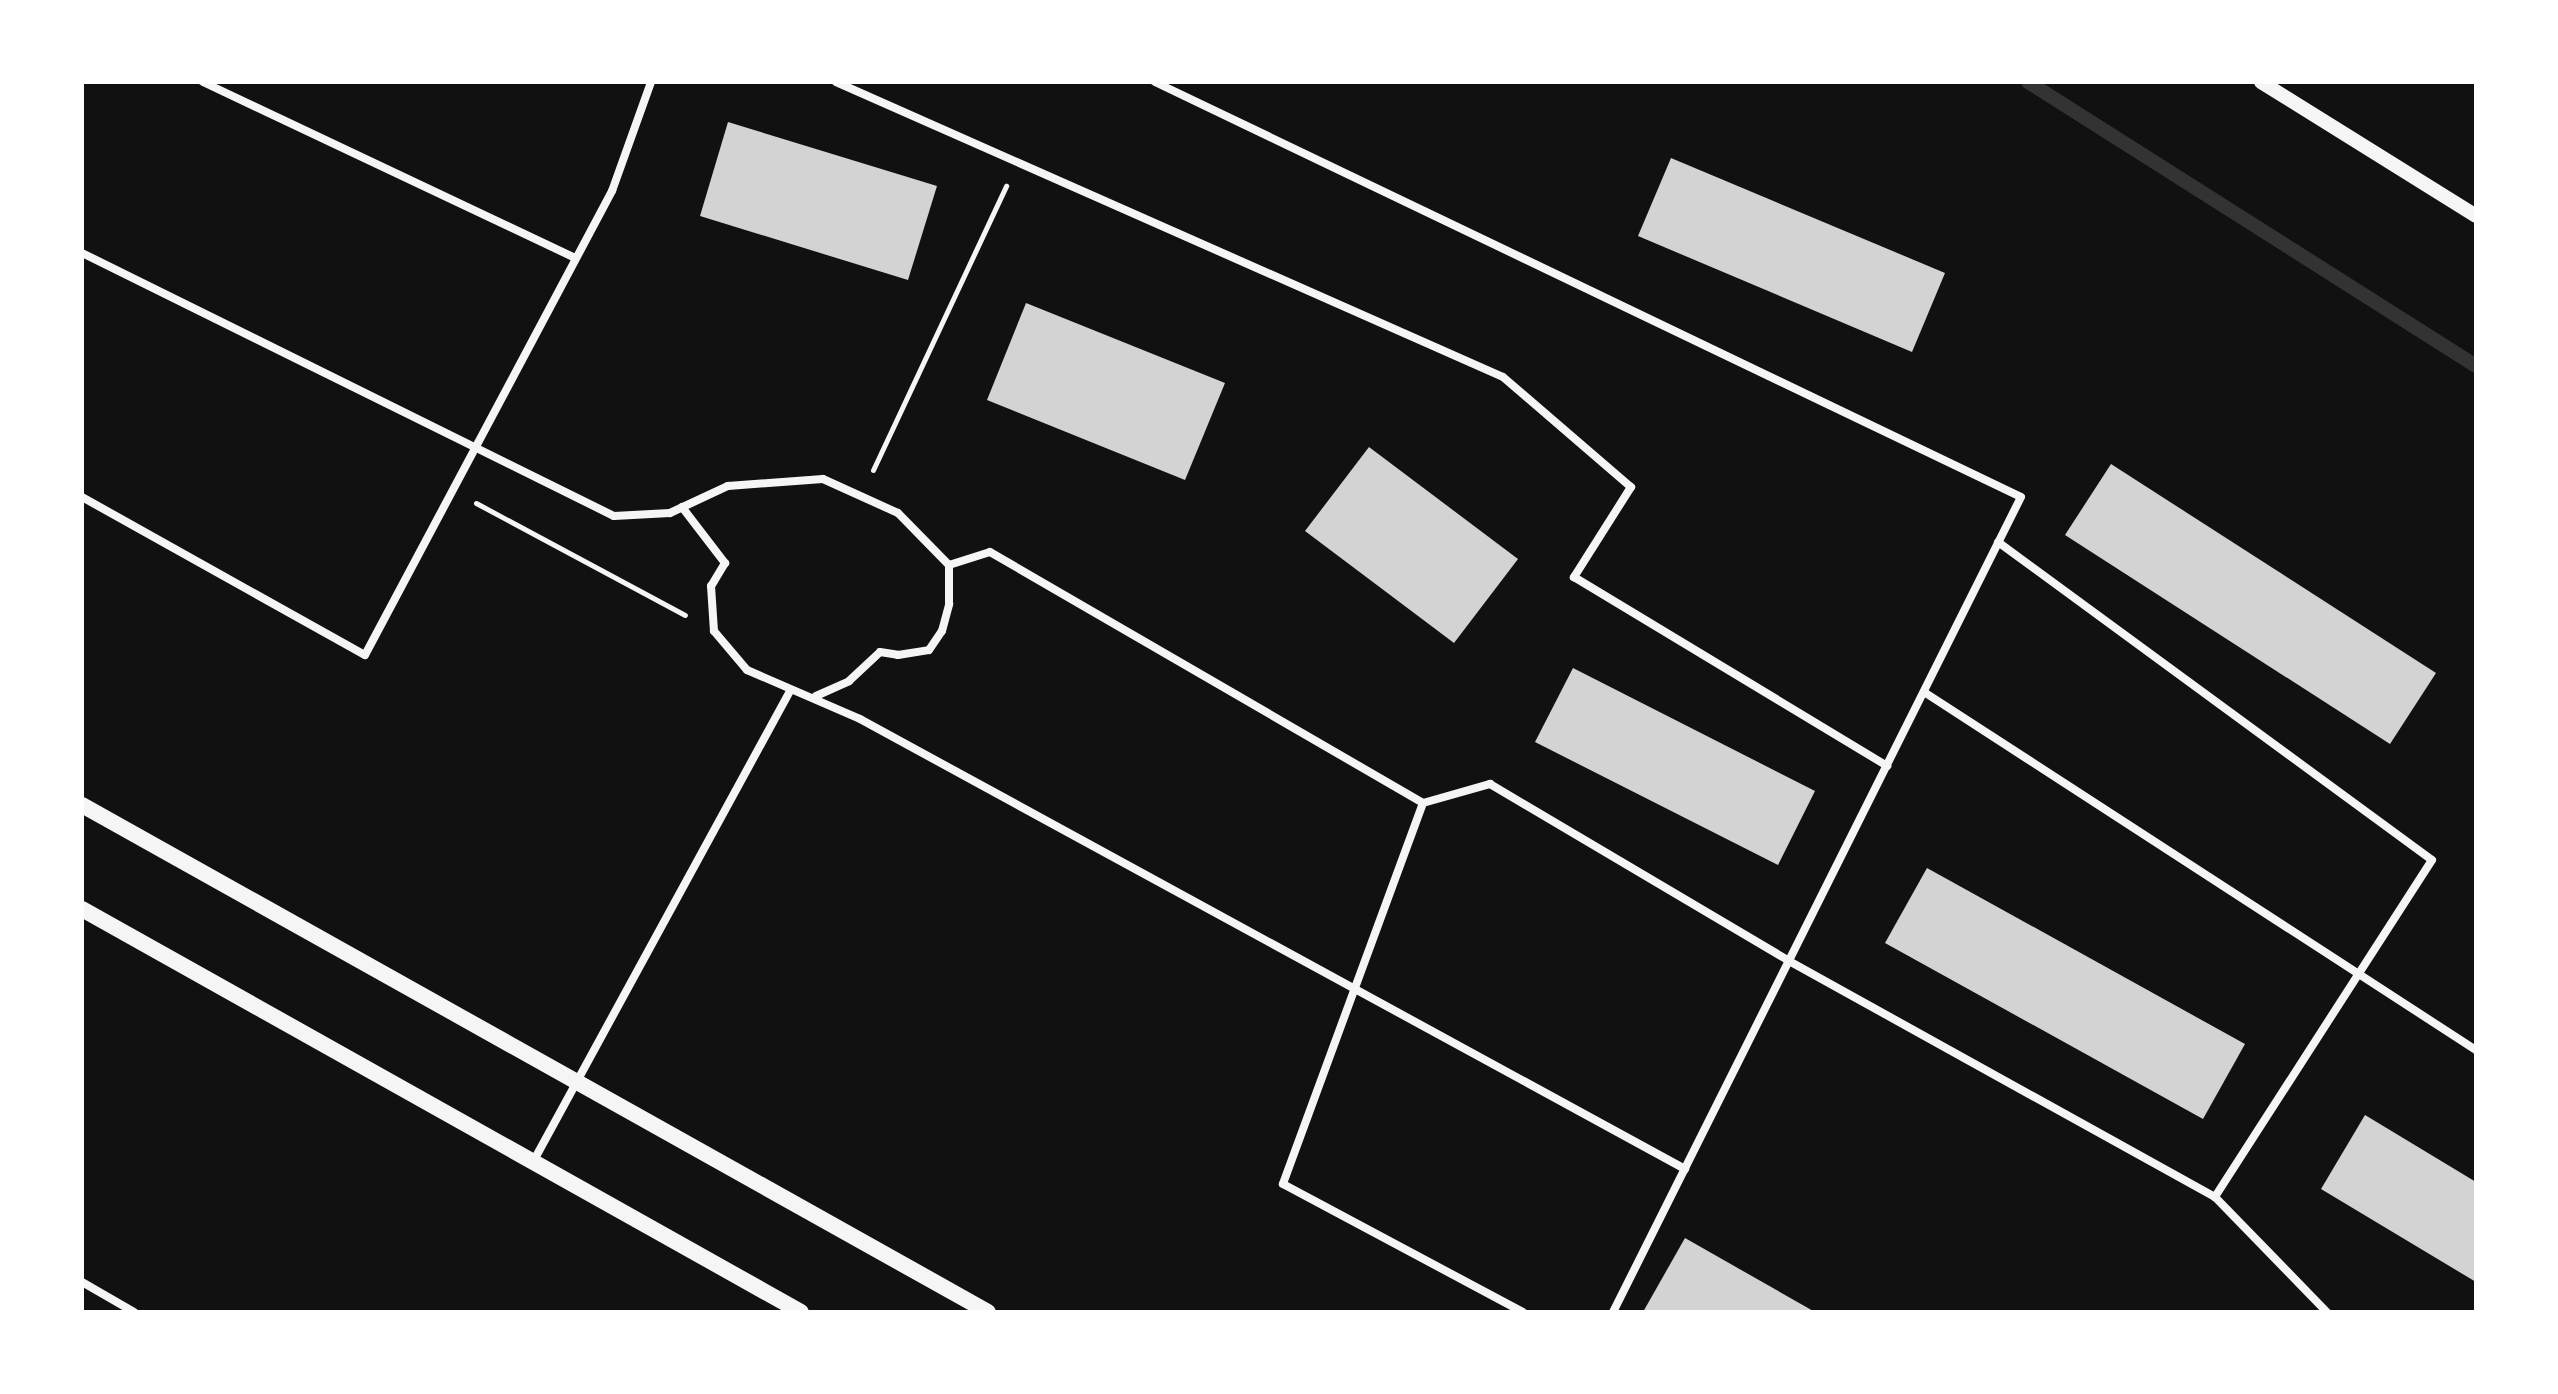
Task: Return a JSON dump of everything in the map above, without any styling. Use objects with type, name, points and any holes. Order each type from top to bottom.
[{"type":"main road","points":[[82,805],[988,1312]]},
{"type":"main road","points":[[82,909],[801,1312]]},
{"type":"street","points":[[203,82],[576,258]]},
{"type":"street","points":[[82,497],[365,655],[612,191],[651,82]]},
{"type":"street","points":[[836,82],[1503,377],[1631,487],[1574,577],[1887,766]]},
{"type":"street","points":[[1155,82],[2021,497],[1613,1312]]},
{"type":"street","points":[[2261,82],[2476,216]]},
{"type":"street","points":[[82,253],[614,516],[670,513],[728,486],[823,479],[898,513],[949,565]]},
{"type":"street","points":[[682,507],[725,563],[711,586],[714,631],[747,670],[790,691],[816,696],[1685,1169]]},
{"type":"street","points":[[1998,542],[2432,860],[2215,1197]]},
{"type":"street","points":[[949,565],[990,552],[1423,803],[1490,784],[1789,961],[2215,1197],[2327,1312]]},
{"type":"street","points":[[816,696],[849,681],[880,652],[898,655],[929,650],[942,631],[949,565]]},
{"type":"street","points":[[533,1162],[790,691]]},
{"type":"street","points":[[1924,692],[2476,1050]]},
{"type":"street","points":[[1423,803],[1283,1184],[1523,1312]]},
{"type":"street","points":[[82,1282],[134,1312]]},
{"type":"path","points":[[861,497],[1018,163]]},
{"type":"path","points":[[451,490],[714,631]]},
{"type":"building","points":[[728,122],[937,186],[908,280],[700,216]]},
{"type":"building","points":[[1671,158],[1945,273],[1912,352],[1638,236]]},
{"type":"building","points":[[1026,303],[1225,383],[1185,480],[987,400]]},
{"type":"building","points":[[1369,447],[1518,559],[1454,643],[1305,531]]},
{"type":"building","points":[[2111,464],[2436,673],[2390,744],[2065,535]]},
{"type":"building","points":[[1573,668],[1815,791],[1778,865],[1535,742]]},
{"type":"building","points":[[1927,868],[2245,1044],[2203,1119],[1885,943]]},
{"type":"building","points":[[2365,1115],[2476,1182],[2476,1282],[2321,1189]]},
{"type":"building","points":[[1685,1238],[1815,1312],[1643,1312]]},
{"type":"waterway","points":[[2028,82],[2476,366]]}]
